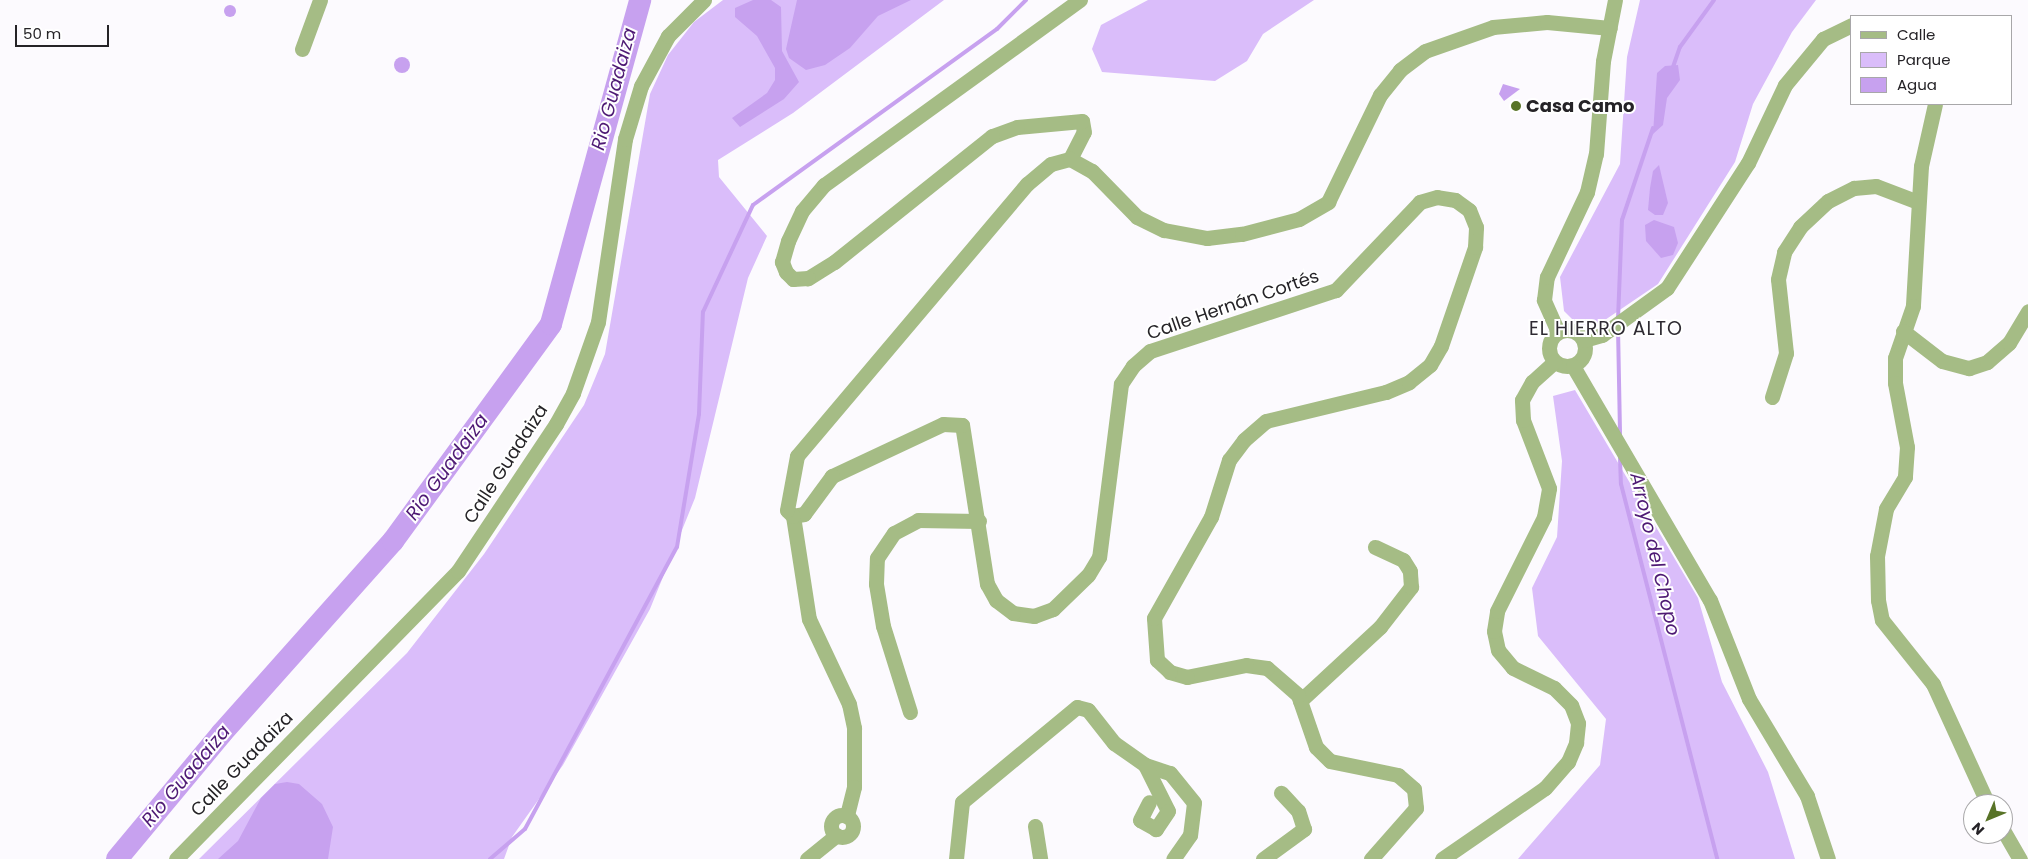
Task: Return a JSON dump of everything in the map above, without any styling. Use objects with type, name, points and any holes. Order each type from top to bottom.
[{"type":"street","points":[[302,49],[320,0]]},
{"type":"street","name":"Calle Guadaiza","points":[[176,859],[458,571],[556,424],[573,393],[598,322],[625,139],[641,86],[668,36],[704,0]]},
{"type":"street","points":[[1070,159],[1084,132],[1082,121],[1017,127],[992,136],[834,262],[808,278],[793,279],[786,272],[782,262],[788,241],[802,211],[824,185],[1080,0]]},
{"type":"street","points":[[1558,332],[1544,300],[1547,277],[1591,173],[1615,0]]},
{"type":"street","points":[[807,859],[837,835],[832,821],[847,816],[854,778],[854,728],[849,704],[809,619],[793,516],[786,510],[797,456],[1027,184],[1050,164],[1070,159],[1092,171],[1137,217],[1164,230],[1207,238],[1242,234],[1299,219],[1328,202],[1380,95],[1400,70],[1425,51],[1493,27],[1547,22],[1610,28]]},
{"type":"street","points":[[1554,362],[1549,346],[1558,332],[1567,330],[1584,340],[1602,335],[1667,288],[1748,163],[1785,85],[1823,39],[1850,26]]},
{"type":"street","points":[[1935,105],[1918,202],[1913,306],[1894,358],[1894,383],[1907,447],[1905,477],[1886,509],[1877,556],[1878,600],[1882,620],[1933,684],[1983,794]]},
{"type":"street","points":[[1772,397],[1786,353],[1778,279],[1784,252],[1800,227],[1828,201],[1854,188],[1876,186],[1918,202]]},
{"type":"street","name":"Calle Hernán Cortés","points":[[793,516],[804,514],[832,476],[951,421],[966,432],[987,584],[996,600],[1013,613],[1034,616],[1054,609],[1088,575],[1099,557],[1121,384],[1133,366],[1150,351],[1336,290],[1420,202],[1437,197],[1455,200],[1473,219],[1475,248],[1441,346],[1430,365],[1409,382],[1386,392],[1266,421],[1244,440],[1229,460],[1210,517],[1154,618],[1157,660],[1170,672],[1187,677],[1246,665],[1266,668],[1300,701],[1316,747],[1330,761],[1398,775],[1414,789],[1416,808],[1371,859]]},
{"type":"street","points":[[1903,331],[1942,361],[1969,368],[1987,362],[2009,343],[2028,311]]},
{"type":"street","points":[[1573,366],[1584,356],[1584,340]]},
{"type":"street","points":[[1554,362],[1573,366],[1710,600],[1750,699],[1807,796],[1828,859]]},
{"type":"street","points":[[1442,859],[1545,788],[1568,762],[1576,744],[1578,723],[1571,705],[1554,688],[1513,668],[1498,650],[1494,631],[1497,611],[1544,517],[1549,488],[1523,420],[1522,400],[1532,382],[1554,362]]},
{"type":"street","points":[[910,712],[883,626],[876,584],[877,558],[894,533],[918,520],[979,520]]},
{"type":"street","points":[[1300,701],[1380,627],[1411,587],[1410,571],[1403,560],[1374,547]]},
{"type":"street","points":[[956,859],[962,802],[1077,706],[1088,710],[1114,743],[1145,765],[1170,772],[1194,803],[1190,835],[1173,859]]},
{"type":"street","points":[[1145,765],[1168,811],[1156,829],[1140,820],[1149,802]]},
{"type":"street","points":[[1263,859],[1304,829],[1298,811],[1281,793]]},
{"type":"street","points":[[1035,826],[1040,859]]},
{"type":"street","points":[[2011,844],[2020,859]]},
{"type":"green space","points":[[723,0],[944,0],[793,113],[718,160],[719,177],[767,236],[748,278],[695,498],[650,609],[563,765],[512,837],[504,859],[199,859],[407,653],[484,554],[584,405],[605,354],[650,94],[668,55],[694,22]]},
{"type":"green space","points":[[1148,0],[1314,0],[1263,34],[1247,61],[1215,81],[1102,72],[1092,49],[1101,25]]},
{"type":"green space","points":[[1640,0],[1816,0],[1792,32],[1753,104],[1735,162],[1658,284],[1602,322],[1580,327],[1564,311],[1560,277],[1620,164],[1627,57]]},
{"type":"green space","points":[[1575,390],[1698,598],[1722,682],[1768,772],[1795,859],[1518,859],[1600,765],[1606,719],[1538,636],[1532,588],[1557,537],[1562,461],[1553,396]]},
{"type":"water","points":[[753,0],[771,0],[781,7],[782,51],[799,82],[784,99],[740,127],[732,118],[767,93],[775,80],[775,68],[757,36],[735,17],[735,8]]},
{"type":"water","points":[[797,0],[911,0],[878,16],[850,48],[825,65],[806,70],[789,58],[786,49]]},
{"type":"water","points":[[228,5],[232,5],[236,11],[232,17],[228,17],[224,13],[224,9]]},
{"type":"water","points":[[402,57],[410,65],[402,73],[394,65]]},
{"type":"water","points":[[1678,65],[1680,80],[1667,98],[1663,125],[1653,134],[1657,73],[1665,66]]},
{"type":"water","points":[[1503,84],[1520,89],[1504,101],[1499,94]]},
{"type":"water","points":[[1659,165],[1668,203],[1663,215],[1655,215],[1648,210],[1653,171]]},
{"type":"water","points":[[1654,220],[1674,227],[1678,243],[1673,255],[1661,258],[1646,241],[1645,225]]},
{"type":"water","points":[[287,782],[299,784],[322,804],[333,827],[328,859],[218,859],[238,841],[261,798],[275,784]]},
{"type":"waterway","name":"Rio Guadaiza","points":[[117,859],[221,734],[393,541],[551,324],[640,0]]},
{"type":"waterway","points":[[490,859],[525,829],[677,547],[699,414],[703,312],[753,205],[997,29],[1026,0]]},
{"type":"waterway","name":"Arroyo del Chopo","points":[[1673,67],[1680,47],[1714,0]]},
{"type":"waterway","name":"Arroyo del Chopo","points":[[1618,319],[1622,220],[1653,128]]},
{"type":"waterway","name":"Arroyo del Chopo","points":[[1618,328],[1620,436]]},
{"type":"waterway","name":"Arroyo del Chopo","points":[[1620,458],[1621,484],[1717,859]]},
{"type":"place","name":"Casa Camo","points":[[1516,106]]},
{"type":"district","name":"EL HIERRO ALTO","points":[[1606,329]]}]
